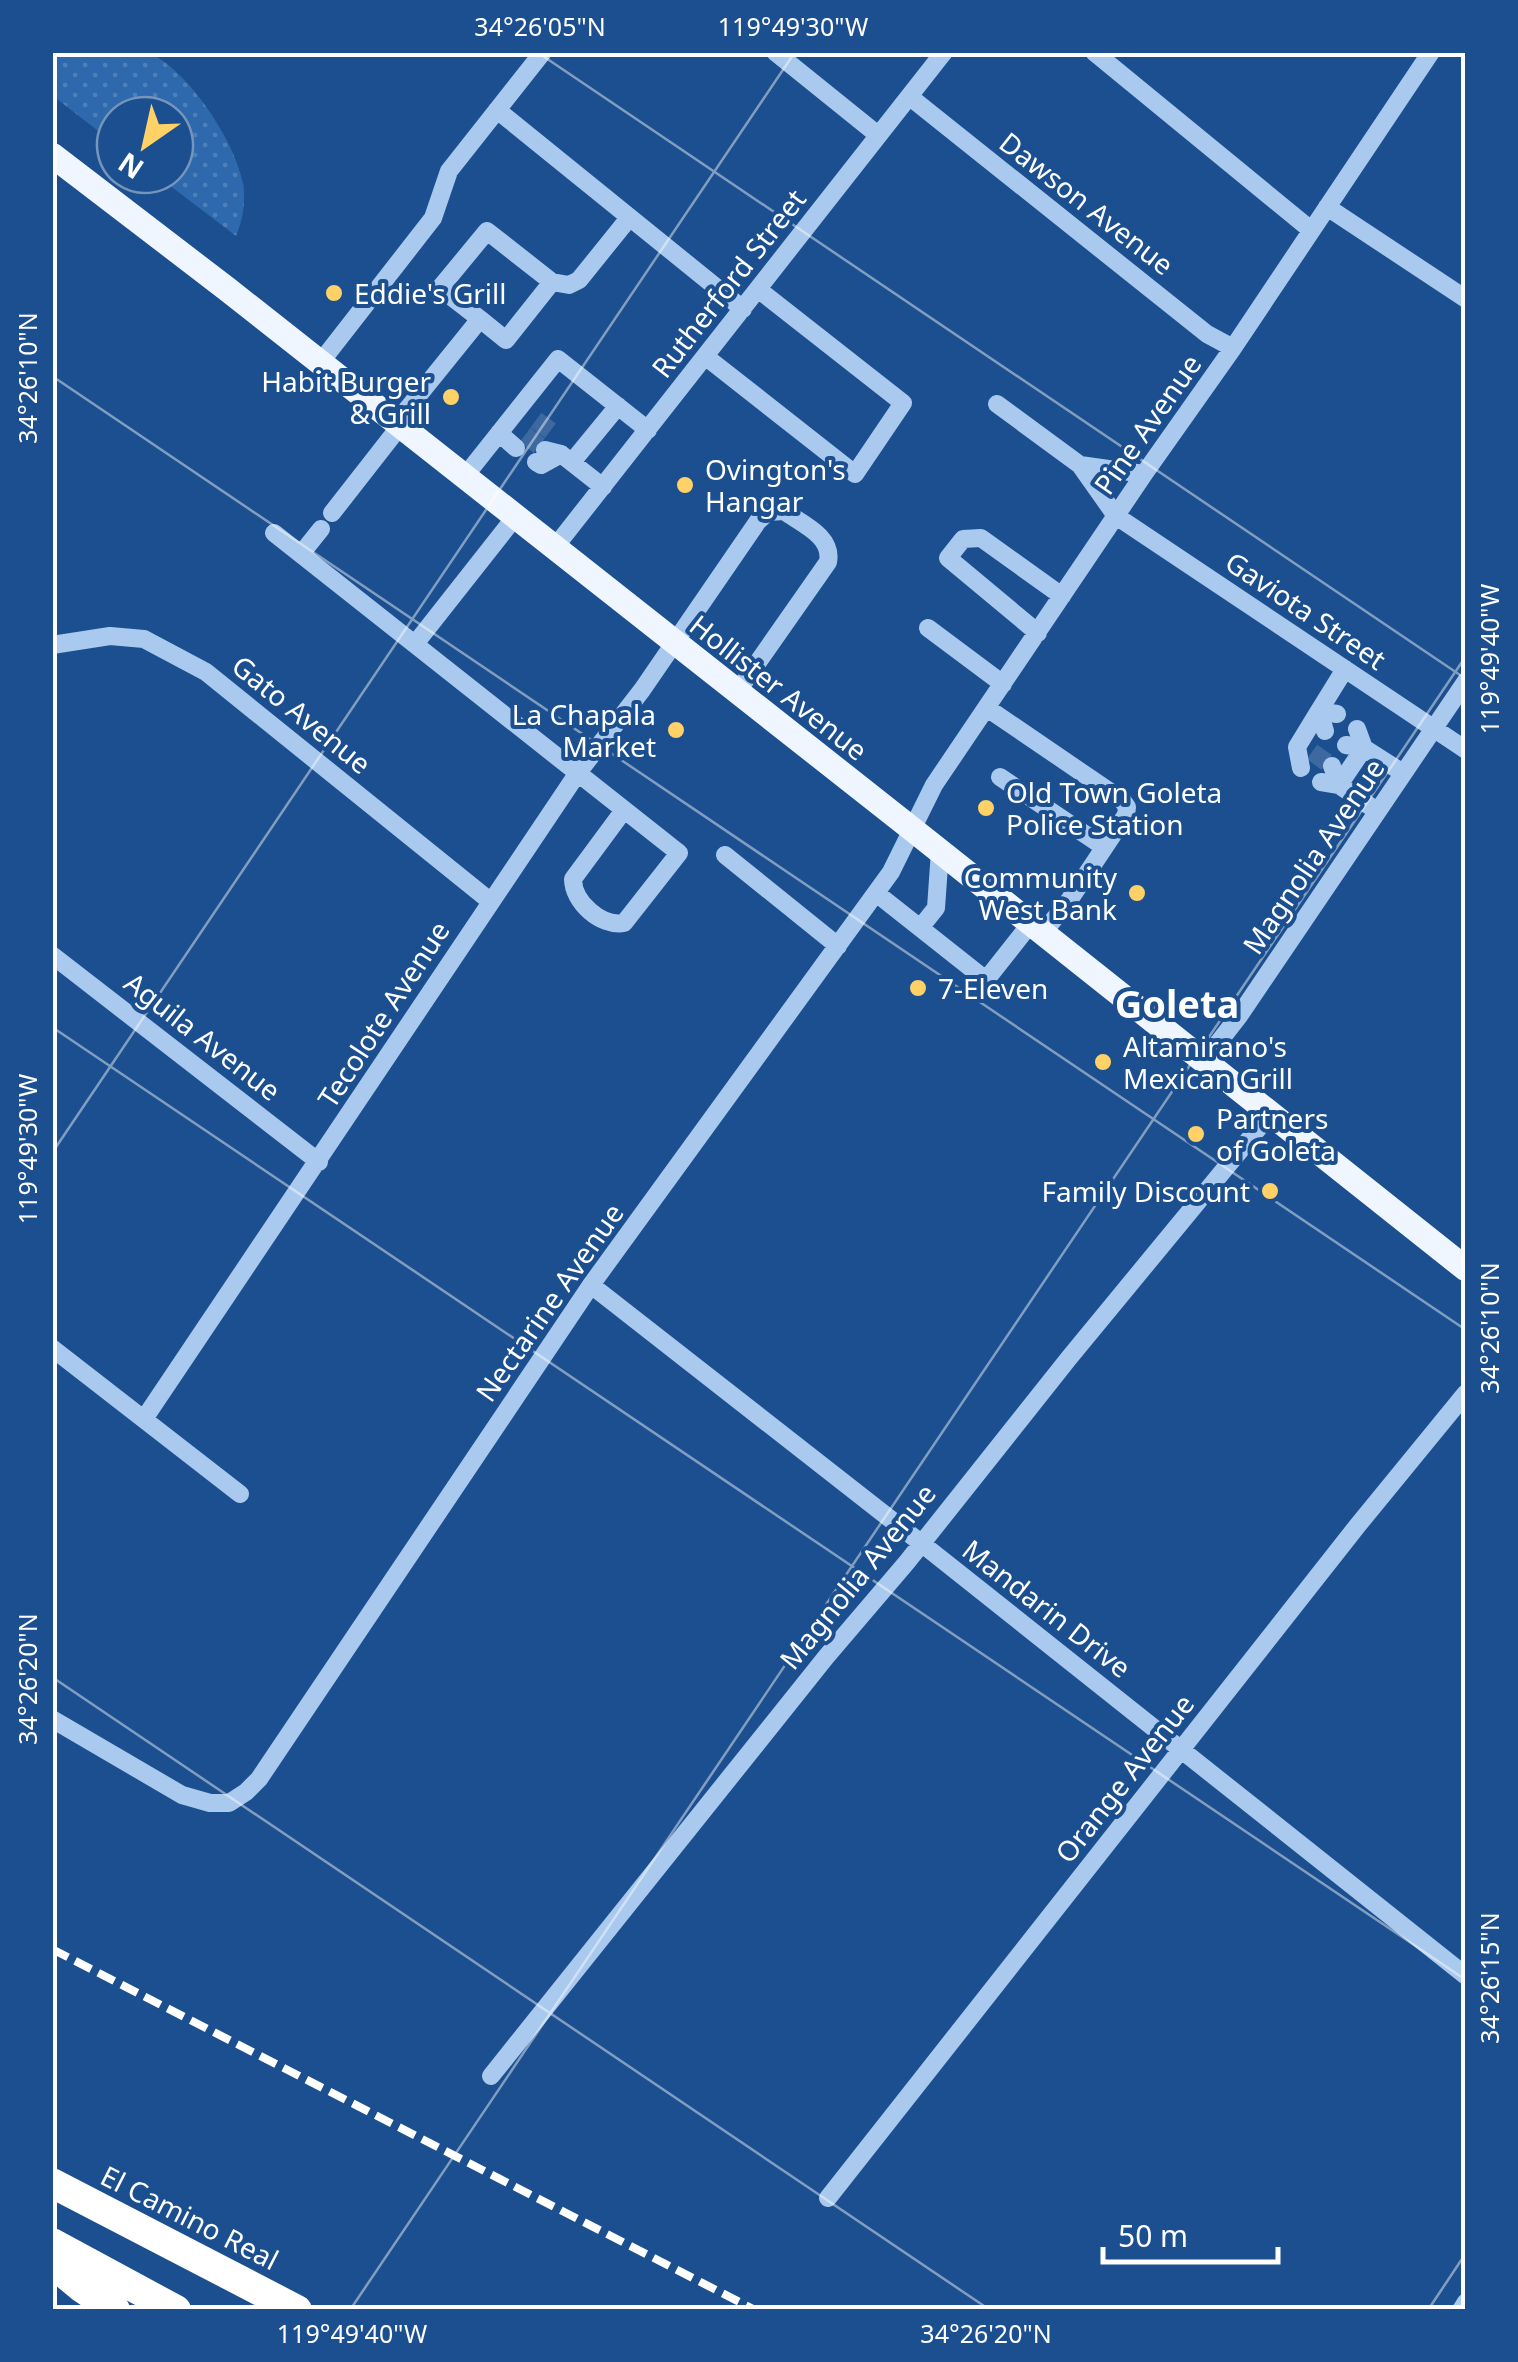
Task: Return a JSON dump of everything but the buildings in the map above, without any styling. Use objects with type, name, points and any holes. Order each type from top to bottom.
[{"type":"highway","name":"El Camino Real","points":[[52,2183],[297,2310]]},
{"type":"highway","points":[[52,2242],[176,2310]]},
{"type":"highway","points":[[52,2262],[114,2310]]},
{"type":"main road","name":"Hollister Avenue","points":[[52,155],[465,476],[1466,1269]]},
{"type":"street","points":[[320,363],[433,218],[449,170],[543,52]]},
{"type":"street","points":[[775,52],[878,135]]},
{"type":"street","name":"Rutherford Street","points":[[554,548],[944,52]]},
{"type":"street","points":[[1094,52],[1311,230]]},
{"type":"street","name":"Pine Avenue","points":[[912,829],[934,785],[1431,52]]},
{"type":"street","name":"Dawson Avenue","points":[[910,96],[1207,334],[1233,348]]},
{"type":"street","points":[[497,110],[743,309]]},
{"type":"street","points":[[1327,207],[1466,299]]},
{"type":"street","points":[[552,282],[506,340],[440,288],[488,231],[552,282],[570,285],[579,280],[629,218]]},
{"type":"street","points":[[706,357],[855,474],[902,403],[759,290]]},
{"type":"street","points":[[332,513],[480,319]]},
{"type":"street","points":[[465,476],[558,359],[648,430]]},
{"type":"street","points":[[997,404],[1080,465],[1116,516]]},
{"type":"street","points":[[604,487],[554,453],[618,406]]},
{"type":"street","points":[[503,428],[526,434],[520,407]]},
{"type":"street","points":[[1080,465],[1144,474]]},
{"type":"street","name":"Tecolote Avenue","points":[[144,1419],[577,774],[676,644],[758,521],[768,512],[784,510],[825,540],[830,551],[828,562],[738,692]]},
{"type":"street","name":"Gaviota Street","points":[[1116,516],[1466,750]]},
{"type":"street","points":[[415,644],[515,517]]},
{"type":"street","points":[[302,554],[320,529]]},
{"type":"street","points":[[274,532],[678,852],[624,923],[614,924],[578,900],[573,879],[624,810]]},
{"type":"street","points":[[1038,632],[948,558],[963,539],[981,538],[1062,596]]},
{"type":"street","points":[[928,628],[1003,684]]},
{"type":"street","name":"Gato Avenue","points":[[52,645],[110,636],[144,639],[206,672],[490,901]]},
{"type":"street","points":[[1303,756],[1328,713],[1346,669]]},
{"type":"street","name":"Magnolia Avenue","points":[[1204,1061],[1239,1016],[1466,681]]},
{"type":"street","points":[[876,893],[986,980],[1070,899],[1126,815],[1126,803],[987,708]]},
{"type":"street","points":[[1325,732],[1328,713]]},
{"type":"street","points":[[1377,811],[1331,778],[1356,741],[1402,773]]},
{"type":"street","points":[[1000,777],[1104,847]]},
{"type":"street","name":"Nectarine Avenue","points":[[52,1719],[182,1795],[210,1804],[228,1803],[260,1780],[592,1285],[891,872],[912,829]]},
{"type":"street","points":[[920,928],[936,908],[940,851]]},
{"type":"street","points":[[725,855],[838,946]]},
{"type":"street","name":"Aguila Avenue","points":[[52,954],[319,1162]]},
{"type":"street","name":"Magnolia Avenue","points":[[491,2076],[814,1672],[1270,1114]]},
{"type":"street","name":"Mandarin Drive","points":[[592,1285],[1466,1976]]},
{"type":"street","points":[[52,1348],[240,1494]]},
{"type":"street","name":"Orange Avenue","points":[[828,2198],[1466,1392]]},
{"type":"street","points":[[1461,2310],[1466,2302]]},
{"type":"shaded area","points":[[145,52],[167,64],[209,110],[238,166],[244,197],[236,236],[182,195],[195,195],[195,95],[95,95],[95,129],[53,96],[52,53]]},
{"type":"tunnel","points":[[536,420],[556,435]]},
{"type":"tunnel","points":[[525,435],[545,450]]},
{"type":"tunnel","points":[[1312,752],[1332,766]]},
{"type":"railway","points":[[52,1949],[755,2310]]},
{"type":"place","name":"Eddie's Grill","points":[[334,293]]},
{"type":"place","name":"Habit Burger & Grill","points":[[451,397]]},
{"type":"place","name":"Ovington's Hangar","points":[[685,485]]},
{"type":"place","name":"La Chapala Market","points":[[676,730]]},
{"type":"place","name":"Old Town Goleta Police Station","points":[[986,808]]},
{"type":"place","name":"Community West Bank","points":[[1137,893]]},
{"type":"place","name":"7-Eleven","points":[[918,988]]},
{"type":"place","name":"Altamirano's Mexican Grill","points":[[1103,1062]]},
{"type":"place","name":"Partners of Goleta","points":[[1196,1134]]},
{"type":"place","name":"Family Discount","points":[[1270,1191]]},
{"type":"district","name":"Goleta","points":[[1177,1003]]}]
